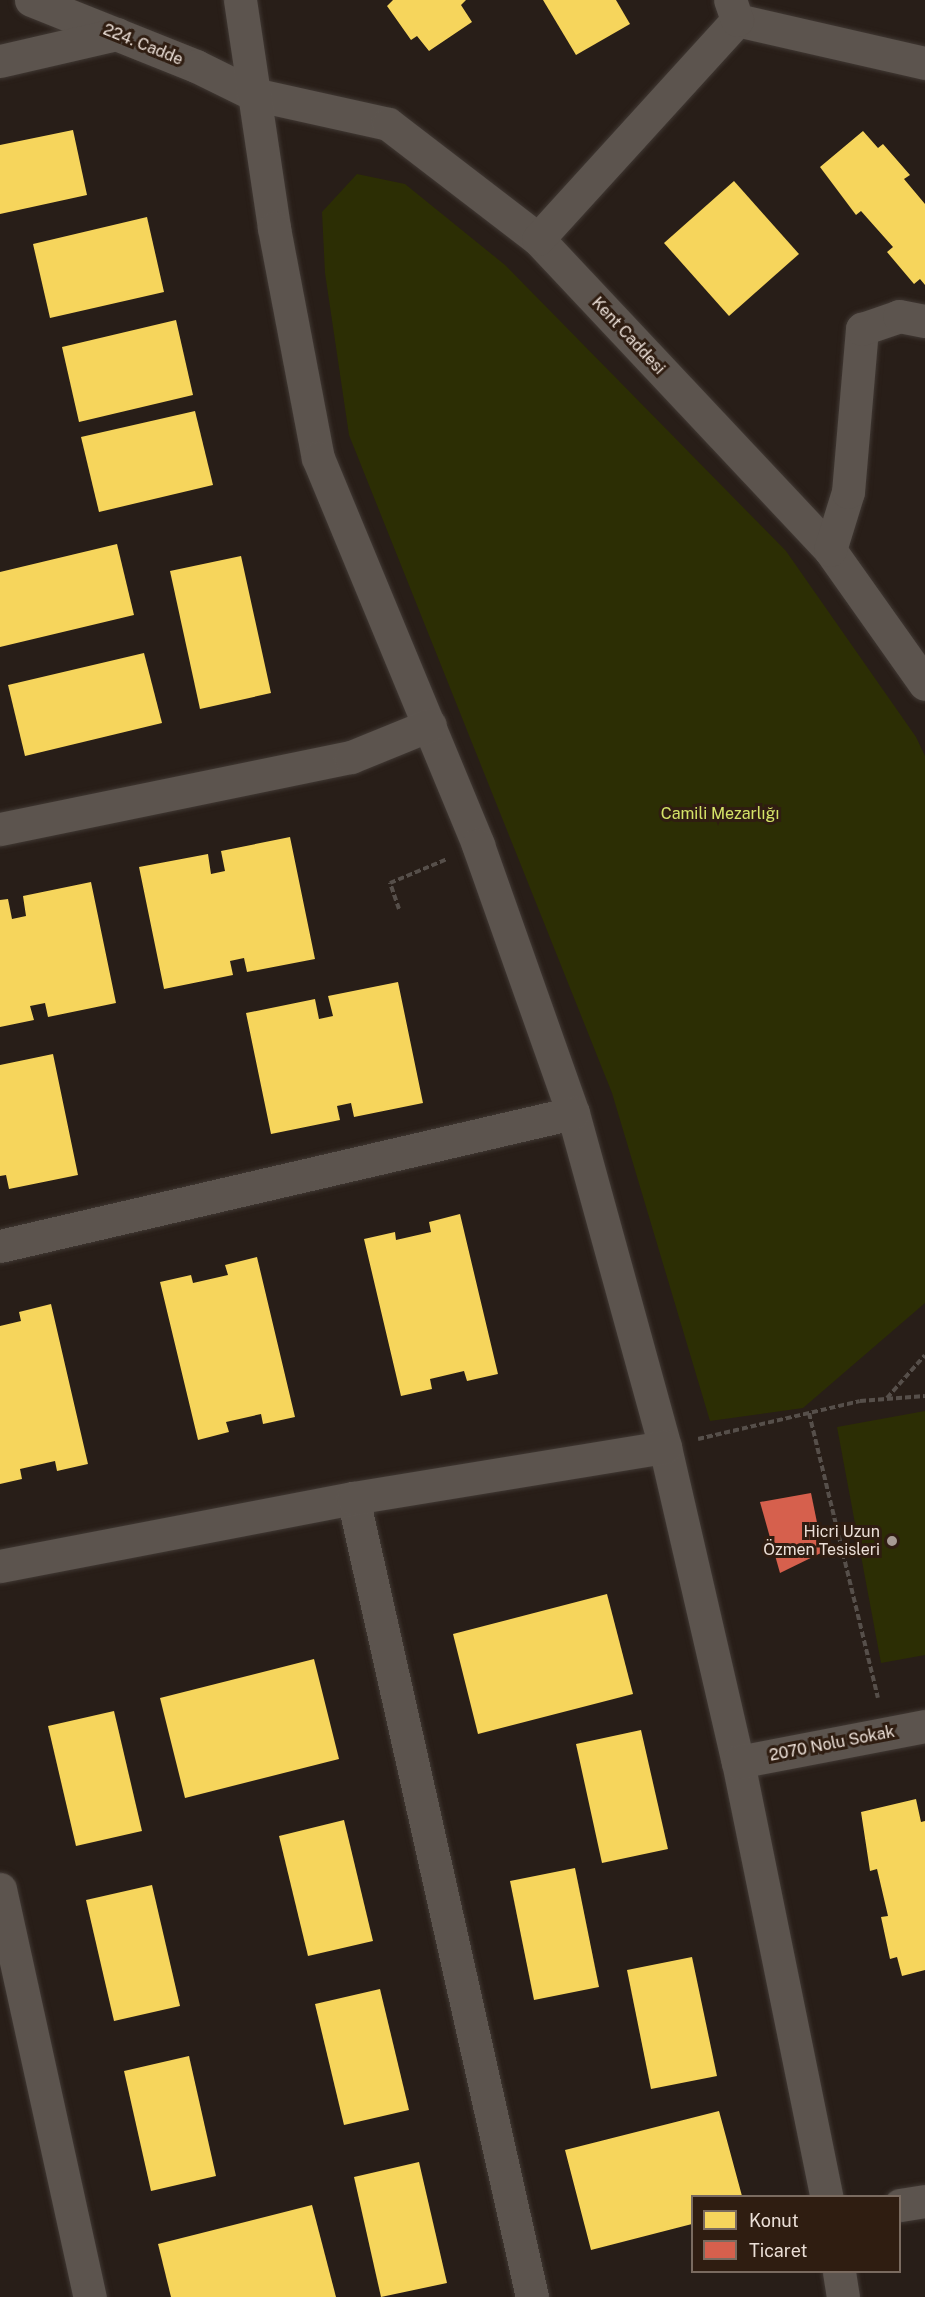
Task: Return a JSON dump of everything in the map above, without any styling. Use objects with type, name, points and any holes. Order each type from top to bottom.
[{"type":"street","name":"224. Cadde","points":[[31,0],[117,34],[253,94]]},
{"type":"street","points":[[240,0],[253,94],[318,458],[478,845],[573,1113],[665,1447],[738,1762],[826,2195]]},
{"type":"street","points":[[538,239],[734,10],[925,63]]},
{"type":"street","points":[[0,61],[117,34]]},
{"type":"street","name":"Kent Caddesi","points":[[253,94],[388,124],[538,239],[830,550],[925,684]]},
{"type":"street","points":[[830,550],[848,492],[862,329],[899,316],[925,321]]},
{"type":"street","points":[[0,829],[351,757],[430,725]]},
{"type":"street","points":[[0,1246],[573,1113]]},
{"type":"street","points":[[0,1566],[353,1498],[665,1447]]},
{"type":"street","points":[[353,1498],[532,2297]]},
{"type":"street","name":"2070 Nolu Sokak","points":[[738,1762],[925,1726]]},
{"type":"street","points":[[0,1889],[90,2297]]},
{"type":"street","points":[[901,2205],[925,2201]]},
{"type":"street","points":[[839,2273],[843,2297]]},
{"type":"path","points":[[399,909],[390,883],[478,845]]},
{"type":"path","points":[[887,1399],[925,1355]]},
{"type":"path","points":[[665,1447],[809,1413],[887,1399],[925,1396]]},
{"type":"path","points":[[809,1413],[887,1734]]},
{"type":"green space","name":"Camili Mezarlığı","points":[[357,174],[405,184],[505,265],[786,551],[916,737],[925,756],[925,1303],[803,1408],[710,1421],[612,1093],[349,435],[325,273],[322,212]]},
{"type":"green space","name":"Hicri Uzun Özmen Tesisleri","points":[[925,1411],[925,1655],[881,1663],[837,1427]]},
{"type":"building: Konut","points":[[393,0],[466,0],[461,5],[472,22],[429,51],[417,36],[411,40],[387,6]]},
{"type":"building: Konut","points":[[543,0],[616,0],[630,24],[576,55]]},
{"type":"building: Konut","points":[[73,130],[87,195],[0,214],[0,145]]},
{"type":"building: Konut","points":[[863,131],[878,148],[883,144],[910,175],[904,179],[925,204],[925,285],[920,279],[914,284],[887,252],[893,247],[861,211],[856,215],[820,167]]},
{"type":"building: Konut","points":[[734,181],[799,254],[729,316],[664,243]]},
{"type":"building: Konut","points":[[147,217],[164,292],[50,318],[33,244]]},
{"type":"building: Konut","points":[[176,320],[193,395],[79,422],[62,347]]},
{"type":"building: Konut","points":[[195,411],[213,485],[99,512],[81,437]]},
{"type":"building: Konut","points":[[117,544],[134,615],[0,647],[0,572]]},
{"type":"building: Konut","points":[[241,556],[271,693],[200,709],[170,571]]},
{"type":"building: Konut","points":[[144,653],[162,723],[25,756],[8,685]]},
{"type":"building: Konut","points":[[290,837],[315,959],[247,972],[244,958],[230,961],[233,975],[164,989],[139,867],[208,854],[211,874],[225,871],[221,851]]},
{"type":"building: Konut","points":[[91,882],[116,1003],[48,1017],[45,1003],[30,1006],[34,1020],[0,1027],[0,900],[8,899],[12,919],[26,916],[23,896]]},
{"type":"building: Konut","points":[[398,982],[423,1103],[354,1117],[351,1103],[337,1106],[340,1120],[271,1134],[246,1013],[315,999],[319,1019],[333,1016],[328,996]]},
{"type":"building: Konut","points":[[53,1054],[78,1175],[9,1189],[6,1175],[0,1176],[0,1065]]},
{"type":"building: Konut","points":[[460,1214],[498,1374],[467,1381],[464,1371],[430,1379],[432,1389],[401,1396],[364,1239],[395,1232],[396,1240],[431,1232],[429,1222]]},
{"type":"building: Konut","points":[[257,1257],[295,1417],[263,1424],[261,1414],[226,1422],[229,1432],[198,1440],[160,1282],[191,1275],[193,1283],[228,1275],[225,1265]]},
{"type":"building: Konut","points":[[51,1304],[88,1464],[57,1471],[55,1461],[20,1469],[22,1479],[0,1484],[0,1326],[21,1321],[19,1312]]},
{"type":"building: Konut","points":[[607,1594],[633,1694],[478,1734],[453,1634]]},
{"type":"building: Konut","points":[[314,1659],[339,1759],[185,1798],[160,1698]]},
{"type":"building: Konut","points":[[114,1711],[142,1831],[76,1846],[48,1726]]},
{"type":"building: Konut","points":[[641,1730],[668,1849],[602,1863],[576,1744]]},
{"type":"building: Konut","points":[[916,1799],[921,1822],[925,1821],[925,1970],[902,1976],[897,1957],[890,1959],[881,1917],[888,1916],[877,1869],[870,1871],[861,1812]]},
{"type":"building: Konut","points":[[344,1820],[373,1941],[308,1956],[279,1836]]},
{"type":"building: Konut","points":[[575,1868],[599,1987],[534,2000],[510,1881]]},
{"type":"building: Konut","points":[[152,1885],[180,2006],[114,2021],[86,1900]]},
{"type":"building: Konut","points":[[692,1957],[717,2076],[651,2089],[627,1970]]},
{"type":"building: Konut","points":[[380,1989],[409,2110],[344,2125],[315,2004]]},
{"type":"building: Konut","points":[[189,2056],[216,2176],[151,2191],[124,2071]]},
{"type":"building: Konut","points":[[719,2111],[742,2195],[691,2195],[691,2224],[591,2250],[565,2150]]},
{"type":"building: Konut","points":[[419,2162],[447,2283],[381,2297],[354,2177]]},
{"type":"building: Konut","points":[[312,2205],[336,2297],[171,2297],[158,2244]]},
{"type":"building: Ticaret","points":[[811,1493],[823,1552],[780,1573],[760,1502]]},
{"type":"place","name":"Hicri Uzun Özmen Tesisleri","points":[[892,1541]]}]
